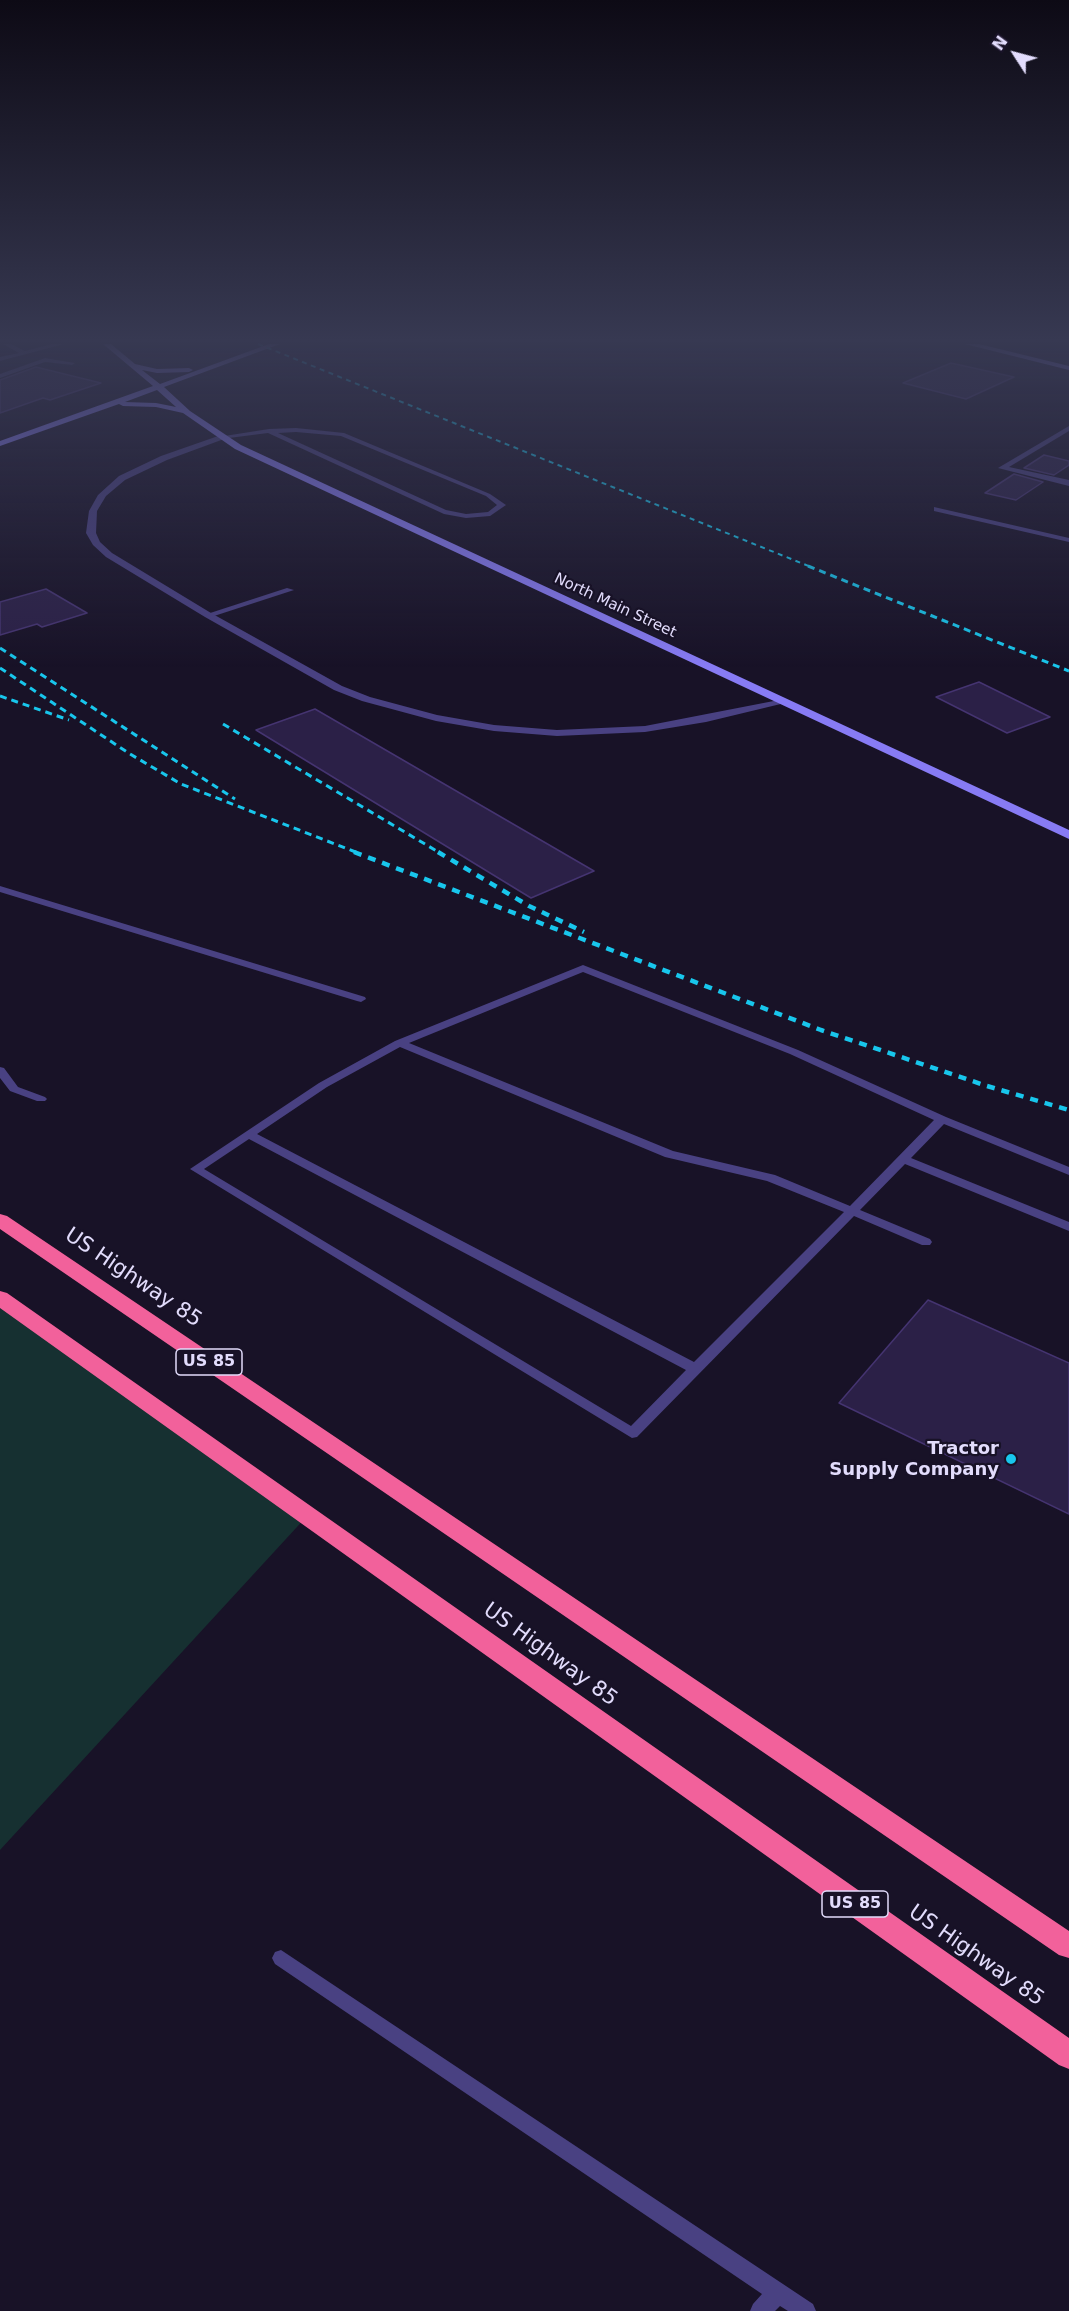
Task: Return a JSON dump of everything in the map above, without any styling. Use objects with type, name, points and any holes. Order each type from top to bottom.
[{"type":"highway","name":"US Highway 85","points":[[0,1220],[1069,1946]]},
{"type":"highway","name":"US Highway 85","points":[[0,1298],[1069,2055]]},
{"type":"street","points":[[182,452],[142,467],[122,478],[102,495],[93,511],[91,522],[96,543],[109,555],[208,615],[338,688],[366,699],[436,718],[494,728],[557,733],[615,732],[706,719],[784,702]]},
{"type":"street","name":"North Main Street","points":[[253,452],[1069,835]]},
{"type":"street","points":[[1030,452],[1002,468],[1069,483]]},
{"type":"lane","points":[[314,452],[444,512],[466,516],[490,514],[502,505],[488,495],[385,452]]},
{"type":"lane","points":[[937,509],[1069,540]]},
{"type":"lane","points":[[208,615],[291,590]]},
{"type":"lane","points":[[0,889],[361,999]]},
{"type":"lane","points":[[942,1119],[632,1433],[196,1169],[323,1085],[399,1043],[583,968],[794,1052],[942,1119],[1069,1171]]},
{"type":"lane","points":[[399,1043],[669,1154],[771,1178],[926,1242]]},
{"type":"lane","points":[[0,1070],[14,1089],[41,1099]]},
{"type":"lane","points":[[249,1134],[696,1369]]},
{"type":"lane","points":[[903,1159],[1069,1227]]},
{"type":"lane","points":[[281,1958],[777,2294],[806,2311]]},
{"type":"lane","points":[[760,2311],[777,2294]]},
{"type":"green space","points":[[0,1298],[308,1515],[0,1850]]},
{"type":"building","points":[[1044,455],[1069,461],[1069,465],[1054,475],[1024,468]]},
{"type":"building","points":[[1014,474],[1043,482],[1016,500],[985,493]]},
{"type":"building","points":[[46,589],[87,613],[42,627],[37,624],[0,635],[0,602]]},
{"type":"building","points":[[979,682],[1050,717],[1007,733],[936,697]]},
{"type":"building","points":[[315,709],[594,871],[531,898],[256,730]]},
{"type":"building","name":"Tractor Supply Company","points":[[928,1300],[1069,1363],[1069,1514],[839,1403]]},
{"type":"railway","points":[[525,452],[811,567]]},
{"type":"railway","points":[[808,566],[1069,671]]},
{"type":"railway","points":[[0,648],[235,799]]},
{"type":"railway","points":[[0,668],[130,754],[181,784],[358,853]]},
{"type":"railway","points":[[0,696],[69,720]]},
{"type":"railway","points":[[223,724],[440,853]]},
{"type":"railway","points":[[354,852],[821,1030],[987,1086],[1069,1110]]},
{"type":"railway","points":[[438,852],[529,906],[584,932]]},
{"type":"place","name":"Tractor Supply Company","points":[[1011,1459]]}]
